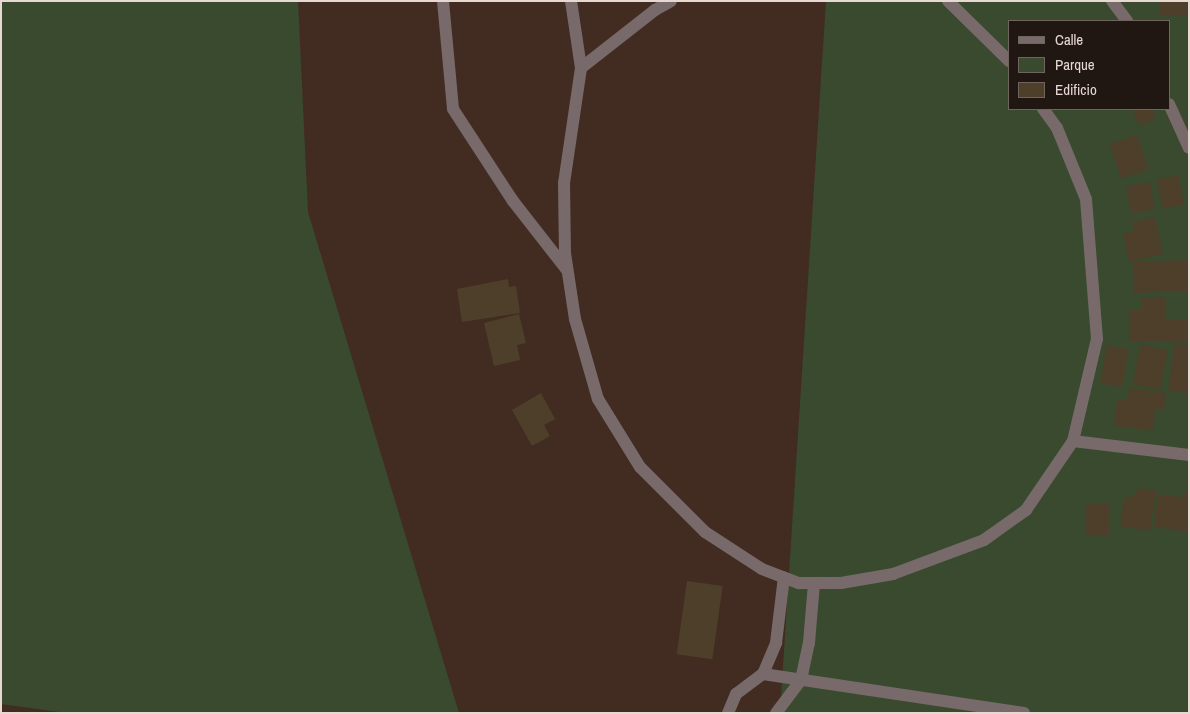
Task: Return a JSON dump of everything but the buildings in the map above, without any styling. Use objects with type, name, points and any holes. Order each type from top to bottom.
[{"type":"street","points":[[444,1],[453,109],[512,201],[567,270]]},
{"type":"street","points":[[571,1],[581,68],[564,183],[567,270],[574,318],[598,399],[640,467],[705,532],[762,569],[799,582],[841,583],[892,574],[984,540],[1026,510],[1072,441],[1096,339],[1086,200],[1057,128],[1044,110]]},
{"type":"street","points":[[581,68],[671,1]]},
{"type":"street","points":[[948,1],[1008,59]]},
{"type":"street","points":[[1112,1],[1126,20]]},
{"type":"street","points":[[1170,106],[1189,148]]},
{"type":"street","points":[[1072,441],[1189,455]]},
{"type":"street","points":[[728,713],[736,694],[763,674],[776,643],[784,577]]},
{"type":"street","points":[[776,713],[801,680],[809,643],[814,583]]},
{"type":"street","points":[[763,674],[1024,713]]},
{"type":"green space","points":[[1,1],[298,1],[308,212],[459,713],[67,713],[1,704]]},
{"type":"green space","points":[[826,1],[1189,1],[1189,713],[780,713]]}]
